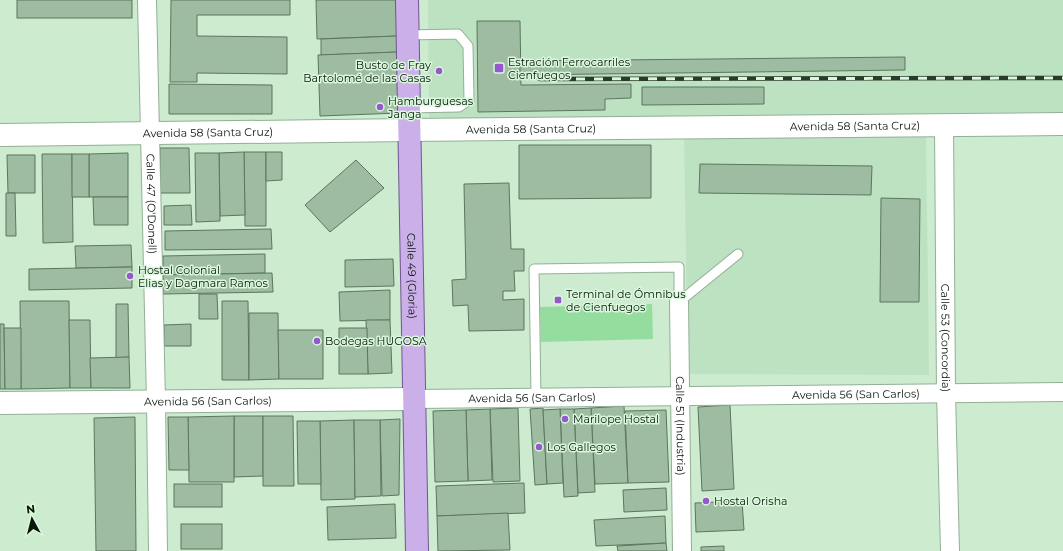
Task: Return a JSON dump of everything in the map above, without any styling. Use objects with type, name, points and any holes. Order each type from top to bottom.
[{"type":"main road","name":"Calle 49 (Gloria)","points":[[407,0],[413,399],[417,551]]},
{"type":"main road","name":"Avenida 58 (Santa Cruz)","points":[[0,135],[1063,124]]},
{"type":"main road","name":"Avenida 56 (San Carlos)","points":[[0,403],[413,399]]},
{"type":"street","name":"Calle 47 (O'Donell)","points":[[148,0],[158,551]]},
{"type":"street","name":"Calle 53 (Concordia)","points":[[944,125],[946,393],[950,551]]},
{"type":"street","name":"Calle 51 (Industria)","points":[[679,302],[682,551]]},
{"type":"street","name":"Avenida 56 (San Carlos)","points":[[413,399],[1063,392]]},
{"type":"lane","points":[[407,35],[458,34],[468,46],[469,77],[469,100],[459,107],[408,108]]},
{"type":"lane","points":[[679,302],[738,254]]},
{"type":"lane","points":[[536,398],[534,269],[679,267],[679,302]]},
{"type":"shaded area","points":[[428,0],[1063,0],[1063,112],[429,119]]},
{"type":"shaded area","points":[[684,133],[926,137],[929,375],[688,374]]},
{"type":"green space","points":[[652,304],[653,339],[541,342],[540,307]]},
{"type":"building","points":[[17,0],[132,0],[132,18],[17,18]]},
{"type":"building","points":[[171,0],[290,0],[290,15],[197,15],[197,36],[287,37],[287,74],[197,73],[197,82],[170,82]]},
{"type":"building","points":[[316,0],[396,0],[397,36],[317,39]]},
{"type":"building","name":"Estración Ferrocarriles Cienfuegos","points":[[477,21],[520,21],[521,85],[631,84],[631,98],[605,99],[605,110],[478,112]]},
{"type":"building","points":[[397,36],[397,52],[321,55],[321,39]]},
{"type":"building","points":[[397,52],[400,113],[320,116],[318,55]]},
{"type":"building","points":[[905,57],[905,70],[520,75],[520,61]]},
{"type":"building","points":[[169,84],[272,85],[272,114],[169,114]]},
{"type":"building","points":[[642,87],[764,87],[764,104],[642,105]]},
{"type":"building","points":[[519,145],[651,145],[651,198],[519,199]]},
{"type":"building","points":[[160,148],[189,148],[190,193],[160,193]]},
{"type":"building","points":[[244,152],[266,152],[266,226],[245,226]]},
{"type":"building","points":[[244,152],[245,215],[220,216],[219,153]]},
{"type":"building","points":[[266,152],[282,152],[282,180],[266,181]]},
{"type":"building","points":[[128,153],[128,197],[89,197],[89,154]]},
{"type":"building","points":[[195,153],[219,153],[220,221],[196,222]]},
{"type":"building","points":[[42,154],[72,154],[73,242],[43,243]]},
{"type":"building","points":[[72,154],[89,154],[89,197],[72,197]]},
{"type":"building","points":[[7,155],[35,155],[35,193],[8,193]]},
{"type":"building","points":[[356,160],[384,188],[330,232],[305,205]]},
{"type":"building","points":[[700,164],[872,166],[871,195],[699,193]]},
{"type":"building","points":[[509,183],[511,249],[524,249],[524,271],[514,271],[515,291],[503,291],[503,300],[524,299],[524,330],[469,331],[468,305],[453,306],[452,280],[466,279],[464,184]]},
{"type":"building","points":[[6,193],[15,193],[16,236],[6,236]]},
{"type":"building","points":[[93,197],[128,197],[128,225],[94,225]]},
{"type":"building","points":[[881,198],[920,199],[919,302],[880,302]]},
{"type":"building","points":[[191,205],[192,225],[164,225],[164,206]]},
{"type":"building","points":[[271,229],[272,249],[165,250],[165,231]]},
{"type":"building","points":[[131,245],[132,267],[76,268],[75,246]]},
{"type":"building","points":[[265,254],[265,273],[163,275],[163,256]]},
{"type":"building","points":[[393,259],[394,286],[345,287],[345,260]]},
{"type":"building","points":[[132,267],[132,288],[29,290],[29,269]]},
{"type":"building","points":[[272,273],[273,292],[163,294],[163,275]]},
{"type":"building","points":[[390,290],[390,320],[340,321],[339,292]]},
{"type":"building","points":[[199,294],[217,294],[218,319],[199,319]]},
{"type":"building","points":[[20,301],[69,301],[70,388],[21,389]]},
{"type":"building","points":[[222,301],[248,301],[249,380],[222,380]]},
{"type":"building","points":[[116,304],[128,304],[129,357],[116,358]]},
{"type":"building","points":[[249,313],[278,313],[279,379],[249,380]]},
{"type":"building","points":[[69,320],[90,320],[91,388],[70,388]]},
{"type":"building","points":[[366,320],[390,320],[392,373],[368,374]]},
{"type":"building","points":[[0,324],[4,324],[5,389],[0,389]]},
{"type":"building","points":[[191,324],[191,346],[164,346],[164,325]]},
{"type":"building","points":[[4,328],[21,328],[21,389],[5,389]]},
{"type":"building","points":[[339,328],[367,328],[368,374],[339,374]]},
{"type":"building","points":[[278,330],[323,330],[323,379],[279,379]]},
{"type":"building","points":[[129,357],[130,388],[91,388],[90,358]]},
{"type":"building","points":[[730,405],[734,489],[702,491],[698,407]]},
{"type":"building","points":[[624,406],[628,483],[595,484],[591,408]]},
{"type":"building","points":[[518,408],[520,481],[493,482],[490,409]]},
{"type":"building","name":"Los Gallegos","points":[[543,408],[547,484],[535,485],[530,409]]},
{"type":"building","points":[[591,408],[595,492],[578,493],[574,409]]},
{"type":"building","points":[[490,409],[492,480],[468,481],[466,410]]},
{"type":"building","points":[[560,409],[574,409],[578,496],[564,497]]},
{"type":"building","points":[[560,409],[563,483],[547,484],[543,410]]},
{"type":"building","points":[[466,410],[468,481],[435,482],[433,411]]},
{"type":"building","points":[[666,410],[669,482],[628,483],[625,411]]},
{"type":"building","points":[[234,416],[263,416],[263,476],[234,477]]},
{"type":"building","points":[[234,416],[234,482],[189,482],[188,417]]},
{"type":"building","points":[[263,416],[293,416],[294,486],[263,486]]},
{"type":"building","points":[[135,417],[136,551],[96,551],[94,418]]},
{"type":"building","points":[[168,417],[188,417],[189,470],[169,470]]},
{"type":"building","points":[[400,419],[399,495],[382,496],[380,420]]},
{"type":"building","points":[[354,420],[355,499],[321,500],[320,421]]},
{"type":"building","points":[[354,420],[380,420],[381,496],[355,497]]},
{"type":"building","points":[[297,421],[320,421],[321,484],[298,484]]},
{"type":"building","points":[[524,483],[525,513],[437,516],[436,486]]},
{"type":"building","points":[[174,484],[222,484],[222,507],[174,507]]},
{"type":"building","points":[[666,488],[667,510],[624,512],[623,490]]},
{"type":"building","points":[[742,501],[744,530],[696,532],[695,503]]},
{"type":"building","points":[[395,504],[396,538],[328,540],[327,507]]},
{"type":"building","points":[[508,513],[510,550],[438,551],[437,516]]},
{"type":"building","points":[[665,516],[666,543],[596,546],[594,520]]},
{"type":"building","points":[[181,524],[222,524],[222,549],[181,549]]},
{"type":"building","points":[[666,543],[667,551],[618,551],[617,546]]},
{"type":"building","points":[[724,546],[724,551],[701,551],[701,547]]},
{"type":"railway","points":[[540,79],[1063,78]]},
{"type":"place","name":"Estración Ferrocarriles Cienfuegos","points":[[499,68]]},
{"type":"place","name":"Busto de Fray Bartolomé de las Casas","points":[[439,71]]},
{"type":"place","name":"Hamburguesas Janga","points":[[380,107]]},
{"type":"place","name":"Hostal Colonial Elias y Dagmara Ramos","points":[[130,276]]},
{"type":"place","name":"Terminal de Ómnibus de Cienfuegos","points":[[558,300]]},
{"type":"place","name":"Bodegas HUGOSA","points":[[317,341]]},
{"type":"place","name":"Marilope Hostal","points":[[565,419]]},
{"type":"place","name":"Los Gallegos","points":[[539,447]]},
{"type":"place","name":"Hostal Orisha","points":[[706,501]]}]
